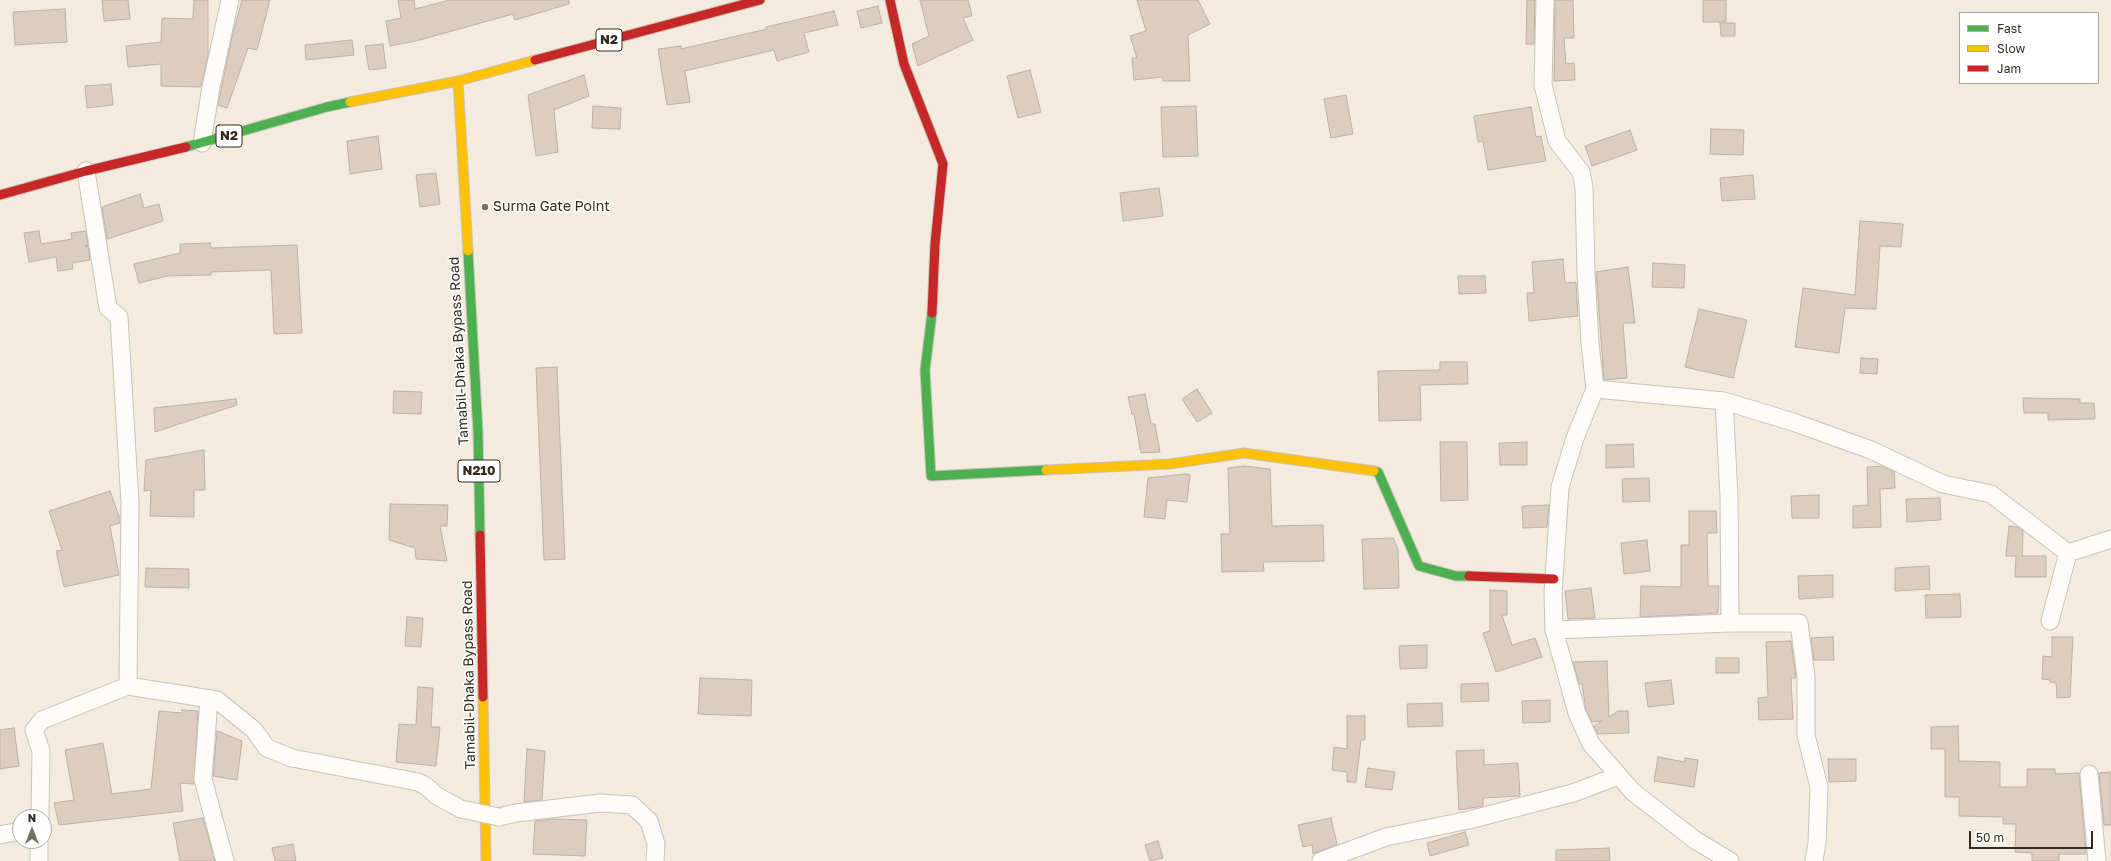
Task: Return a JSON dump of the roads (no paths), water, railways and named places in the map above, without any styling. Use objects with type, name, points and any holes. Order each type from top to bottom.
[{"type":"main road","name":"N2","points":[[0,195],[86,171],[202,144],[327,107],[458,81],[760,0]]},
{"type":"main road","points":[[890,0],[904,64],[943,164],[935,244],[933,308],[925,370],[931,476],[1170,464],[1244,453],[1378,472],[1419,566],[1456,576],[1554,579]]},
{"type":"main road","name":"Tamabil-Dhaka Bypass Road","points":[[458,81],[478,432],[486,861]]},
{"type":"street","points":[[202,144],[211,88],[230,0]]},
{"type":"street","points":[[1545,0],[1543,85],[1557,141],[1581,172],[1584,187],[1586,281],[1595,389],[1575,438],[1560,487],[1554,579],[1554,630],[1577,713],[1591,744],[1633,792],[1695,840],[1730,861]]},
{"type":"street","points":[[86,171],[108,308],[119,317],[130,504],[128,686]]},
{"type":"street","points":[[1595,389],[1674,395],[1724,401],[1871,450],[1943,484],[1991,494],[2068,553]]},
{"type":"street","points":[[1724,401],[1729,496],[1730,623]]},
{"type":"street","points":[[2068,553],[2111,539]]},
{"type":"street","points":[[2050,621],[2068,553]]},
{"type":"street","points":[[1554,630],[1730,623],[1799,623],[1806,678],[1806,735],[1819,787],[1817,843],[1814,861]]},
{"type":"street","points":[[40,809],[41,751],[34,730],[42,720],[128,686],[217,700],[254,730],[267,748],[292,758],[418,782],[426,786],[437,796],[461,809],[499,817],[516,813],[600,803],[632,805],[649,821],[656,844],[655,861]]},
{"type":"street","points":[[209,699],[203,779],[225,861]]},
{"type":"street","points":[[2089,774],[2097,861]]},
{"type":"street","points":[[1321,861],[1386,837],[1469,820],[1573,793],[1618,776]]},
{"type":"street","points":[[0,834],[12,832]]},
{"type":"street","points":[[39,849],[39,861]]},
{"type":"place","name":"Surma Gate Point","points":[[485,207]]}]
